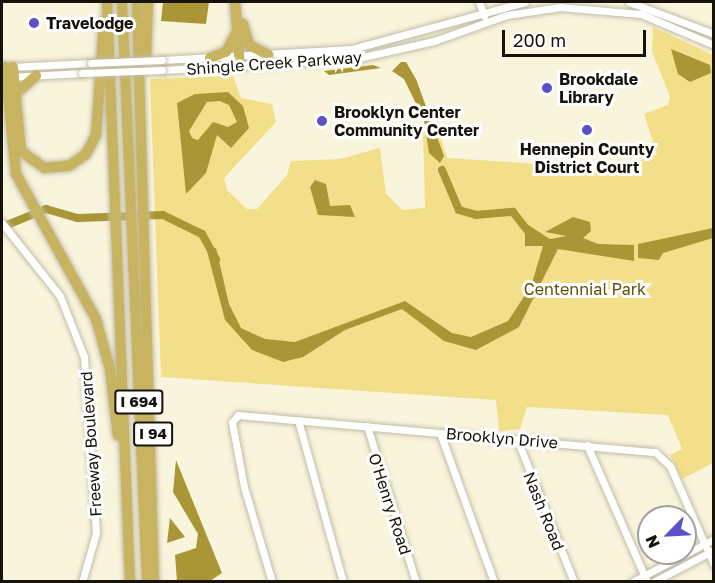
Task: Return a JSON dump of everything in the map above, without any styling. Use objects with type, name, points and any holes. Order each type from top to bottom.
[{"type":"highway","name":"I 694","points":[[122,2],[147,582]]},
{"type":"highway","name":"I 94","points":[[138,2],[146,206],[154,582]]},
{"type":"highway","points":[[140,74],[148,2]]},
{"type":"highway","points":[[235,2],[249,45],[269,55]]},
{"type":"highway","points":[[210,58],[231,46],[242,2]]},
{"type":"highway","name":"I 94","points":[[107,4],[130,582]]},
{"type":"highway","points":[[6,74],[17,142],[31,162],[59,169],[86,154],[99,118],[107,4]]},
{"type":"highway","points":[[239,20],[240,60]]},
{"type":"highway","points":[[36,76],[18,86],[10,100],[10,150],[28,201],[86,296],[105,346],[129,553]]},
{"type":"street","points":[[479,2],[487,22]]},
{"type":"street","name":"Shingle Creek Parkway","points":[[6,74],[36,76],[162,70],[269,55],[383,43],[525,2]]},
{"type":"street","points":[[629,2],[652,4],[714,34]]},
{"type":"street","points":[[647,16],[652,4]]},
{"type":"street","name":"Shingle Creek Parkway","points":[[6,74],[81,63],[210,58],[240,60],[363,57],[487,22],[560,7],[647,16],[714,45]]},
{"type":"street","name":"Freeway Boulevard","points":[[2,223],[60,296],[88,375],[96,533],[82,582]]},
{"type":"street","name":"Brooklyn Drive","points":[[272,582],[246,496],[234,417],[298,420],[517,439],[661,455],[704,544],[711,551],[714,565]]},
{"type":"street","points":[[298,420],[343,582]]},
{"type":"street","name":"O'Henry Road","points":[[367,426],[416,582]]},
{"type":"street","points":[[440,433],[494,582]]},
{"type":"street","name":"Nash Road","points":[[517,439],[574,582]]},
{"type":"street","points":[[587,446],[645,579]]},
{"type":"street","points":[[632,582],[645,579],[714,539]]},
{"type":"street","points":[[653,582],[711,551]]},
{"type":"green space","name":"Centennial Park","points":[[653,27],[713,55],[713,463],[682,479],[670,455],[682,449],[668,415],[527,407],[520,429],[499,431],[496,400],[161,377],[150,79],[233,76],[241,98],[272,104],[276,122],[224,178],[227,190],[247,209],[257,209],[287,175],[291,161],[340,159],[380,148],[386,194],[403,210],[425,208],[423,129],[437,126],[447,158],[616,169],[657,154],[644,114],[668,105],[670,96],[652,52]]},
{"type":"shaded area","points":[[163,2],[209,2],[206,24],[161,21]]},
{"type":"shaded area","points":[[671,49],[710,65],[711,73],[690,82],[678,74]]},
{"type":"shaded area","points":[[401,62],[406,62],[416,79],[444,156],[440,163],[429,153],[424,120],[404,79],[392,71]]},
{"type":"shaded area","points":[[373,65],[381,68],[329,75],[324,71]]},
{"type":"shaded area","points":[[228,92],[243,106],[249,128],[231,148],[217,135],[206,173],[186,194],[177,103],[195,94]],"holes":[[[220,101],[229,105],[237,122],[228,127],[213,122],[198,140],[192,138],[189,131],[207,102]]]},
{"type":"shaded area","points":[[315,180],[326,184],[330,206],[350,205],[355,217],[318,215],[310,187]]},
{"type":"shaded area","points":[[573,217],[590,222],[591,231],[583,238],[598,244],[634,245],[634,261],[558,249],[519,327],[476,350],[444,341],[402,309],[345,330],[303,357],[283,362],[252,350],[225,320],[207,251],[216,248],[229,304],[241,328],[265,339],[295,342],[405,301],[452,333],[471,337],[508,321],[531,286],[543,246],[525,246],[525,223],[550,239],[567,236],[545,232]]},
{"type":"shaded area","points":[[713,228],[713,238],[663,253],[659,260],[638,258],[638,244]]},
{"type":"shaded area","points":[[176,460],[222,573],[210,581],[177,581],[175,555],[196,548],[198,534],[173,492]]},
{"type":"shaded area","points":[[170,518],[185,537],[167,543]]},
{"type":"waterway","points":[[442,170],[459,210],[476,215],[513,212],[531,235]]},
{"type":"waterway","points":[[2,227],[46,209],[78,218],[163,215],[202,234],[216,259]]},
{"type":"place","name":"Travelodge","points":[[34,23]]},
{"type":"place","name":"Brookdale Library","points":[[547,88]]},
{"type":"place","name":"Brooklyn Center Community Center","points":[[322,121]]},
{"type":"place","name":"Hennepin County District Court","points":[[587,130]]}]
